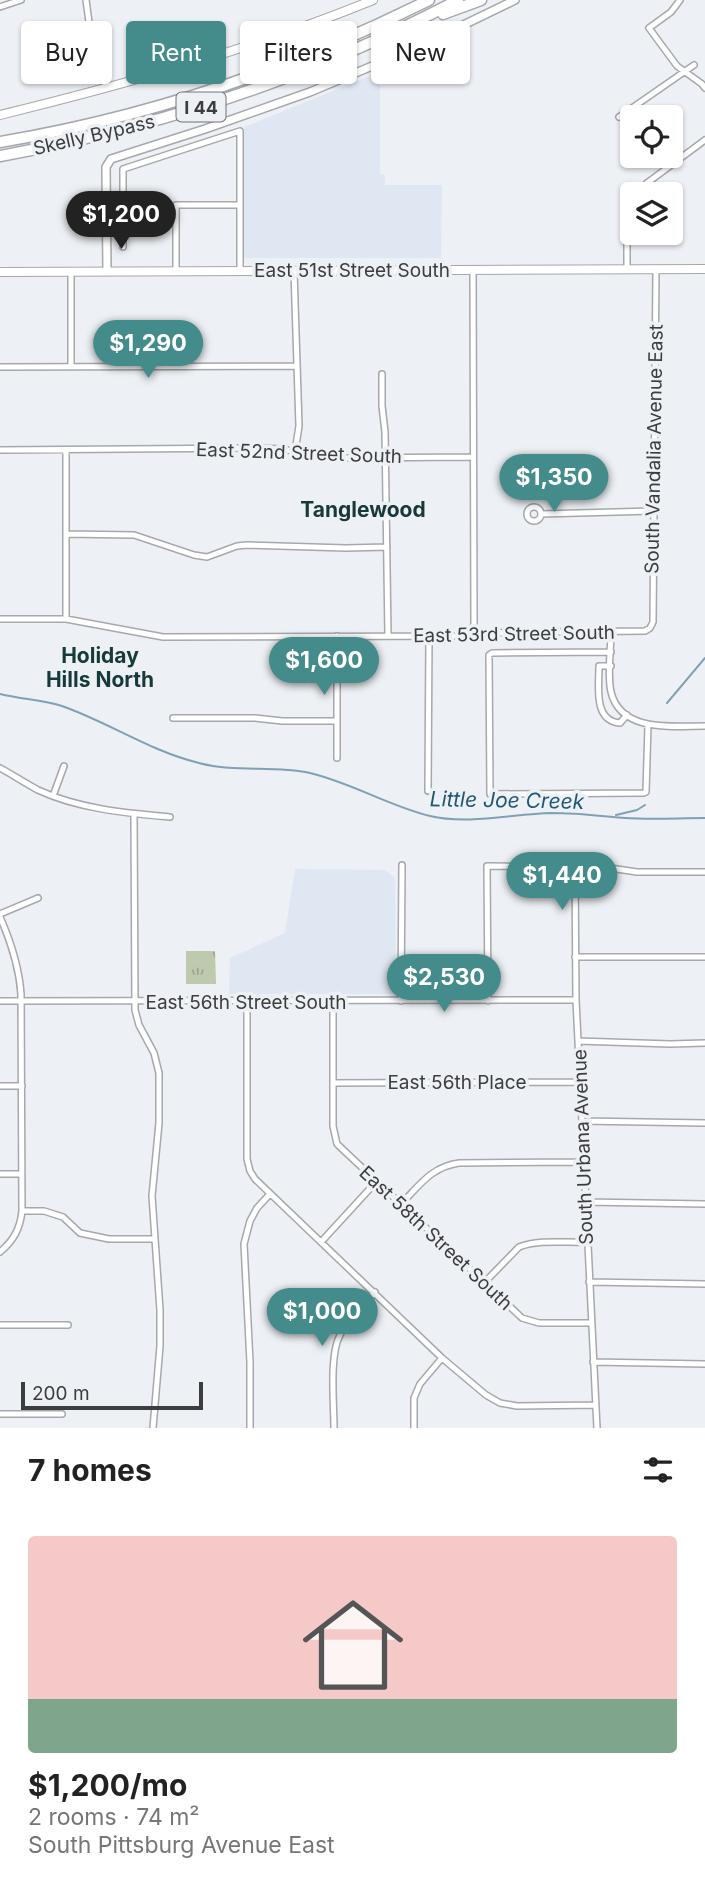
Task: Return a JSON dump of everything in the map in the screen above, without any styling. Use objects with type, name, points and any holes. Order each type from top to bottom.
[{"type":"highway","name":"Skelly Bypass","points":[[0,142],[111,120],[206,93],[356,36],[429,0]]},
{"type":"highway","name":"Skelly Bypass","points":[[418,21],[458,0]]},
{"type":"highway","points":[[426,21],[481,0]]},
{"type":"highway","name":"Skelly Bypass","points":[[0,156],[91,138],[177,115],[289,77],[371,43]]},
{"type":"main road","points":[[0,115],[252,45],[373,0]]},
{"type":"main road","name":"East 51st Street South","points":[[0,272],[705,270]]},
{"type":"street","points":[[0,7],[21,0]]},
{"type":"street","points":[[86,0],[106,87]]},
{"type":"street","points":[[107,271],[106,167],[116,156],[250,113],[348,76],[466,25],[515,0]]},
{"type":"street","points":[[680,0],[671,12],[649,28],[677,66],[705,88]]},
{"type":"street","points":[[619,117],[694,65]]},
{"type":"street","points":[[123,247],[123,169],[240,131],[240,271]]},
{"type":"street","points":[[649,182],[705,140]]},
{"type":"street","points":[[156,145],[159,157]]},
{"type":"street","points":[[176,271],[176,205],[239,205]]},
{"type":"street","points":[[106,232],[123,232]]},
{"type":"street","points":[[627,270],[628,245]]},
{"type":"street","points":[[471,633],[474,624],[473,270]]},
{"type":"street","name":"South Vandalia Avenue East","points":[[650,628],[653,622],[656,270]]},
{"type":"street","points":[[71,271],[71,367]]},
{"type":"street","points":[[294,271],[299,426],[295,452]]},
{"type":"street","points":[[0,367],[296,366]]},
{"type":"street","points":[[382,374],[388,636]]},
{"type":"street","name":"East 52nd Street South","points":[[0,450],[252,448],[343,458],[473,457]]},
{"type":"street","points":[[66,450],[66,619]]},
{"type":"street","points":[[541,514],[653,512]]},
{"type":"street","points":[[66,534],[141,536],[206,557],[229,548],[247,545],[387,547]]},
{"type":"street","name":"East 53rd Street South","points":[[0,619],[66,619],[163,637],[463,636],[471,633],[645,631],[650,628]]},
{"type":"street","points":[[611,632],[611,691],[616,704],[641,724],[705,726]]},
{"type":"street","points":[[337,636],[337,758]]},
{"type":"street","points":[[428,791],[429,636]]},
{"type":"street","points":[[611,652],[489,655],[489,794],[644,793],[648,724]]},
{"type":"street","points":[[611,666],[599,667],[601,710],[614,723],[620,723],[627,715]]},
{"type":"street","points":[[173,718],[337,721]]},
{"type":"street","points":[[53,796],[64,766]]},
{"type":"street","points":[[0,768],[37,789],[81,805],[170,817]]},
{"type":"street","points":[[134,814],[134,1002],[136,1019],[154,1053],[159,1073],[159,1123],[152,1196],[160,1346],[153,1428]]},
{"type":"street","points":[[401,1001],[402,865]]},
{"type":"street","points":[[488,1001],[487,866],[575,866],[637,872],[705,872]]},
{"type":"street","name":"South Urbana Avenue","points":[[575,866],[576,1000],[597,1428]]},
{"type":"street","points":[[0,1252],[20,1227],[22,1210],[22,1002],[18,967],[0,915],[38,898]]},
{"type":"street","points":[[575,957],[705,957]]},
{"type":"street","name":"East 56th Street South","points":[[0,1001],[576,1000]]},
{"type":"street","points":[[247,1001],[247,1159],[255,1179],[442,1358],[486,1395],[500,1403],[517,1406],[596,1405]]},
{"type":"street","points":[[333,1002],[333,1083]]},
{"type":"street","points":[[578,1041],[705,1043]]},
{"type":"street","name":"East 56th Place","points":[[333,1083],[580,1082]]},
{"type":"street","name":"East 58th Street South","points":[[333,1083],[334,1136],[344,1153],[514,1311],[530,1321],[591,1324]]},
{"type":"street","points":[[0,1086],[22,1086]]},
{"type":"street","points":[[582,1121],[705,1123]]},
{"type":"street","points":[[401,1204],[430,1174],[445,1165],[584,1162]]},
{"type":"street","points":[[0,1174],[22,1174]]},
{"type":"street","points":[[321,1242],[376,1182]]},
{"type":"street","points":[[250,1428],[250,1362],[244,1244],[250,1220],[270,1194]]},
{"type":"street","points":[[586,1202],[705,1203]]},
{"type":"street","points":[[22,1210],[44,1211],[63,1217],[80,1233],[109,1239],[154,1239]]},
{"type":"street","points":[[484,1283],[519,1247],[539,1243],[587,1242]]},
{"type":"street","points":[[589,1282],[705,1284]]},
{"type":"street","points":[[334,1428],[334,1357],[338,1337],[375,1292]]},
{"type":"street","points":[[0,1325],[68,1325]]},
{"type":"street","points":[[414,1428],[414,1398],[420,1384],[442,1358]]},
{"type":"street","points":[[593,1362],[705,1364]]},
{"type":"street","points":[[0,1414],[62,1414]]},
{"type":"shaded area","points":[[371,76],[371,84],[380,84],[380,174],[385,175],[385,185],[442,185],[441,258],[243,258],[244,127],[350,84],[357,84],[357,81]]},
{"type":"shaded area","points":[[295,869],[385,870],[395,878],[396,994],[229,994],[230,958],[285,933]]},
{"type":"green space","points":[[186,951],[215,951],[216,984],[186,984]]},
{"type":"waterway","name":"Little Joe Creek","points":[[667,703],[705,658]]},
{"type":"waterway","name":"Little Joe Creek","points":[[0,694],[62,706],[181,758],[227,768],[282,769],[310,773],[430,816],[475,819],[551,813],[635,819],[705,818]]},
{"type":"waterway","name":"Little Joe Creek","points":[[616,815],[637,810],[645,805]]},
{"type":"district","name":"Tanglewood","points":[[363,509]]},
{"type":"district","name":"Holiday Hills North","points":[[100,667]]}]
